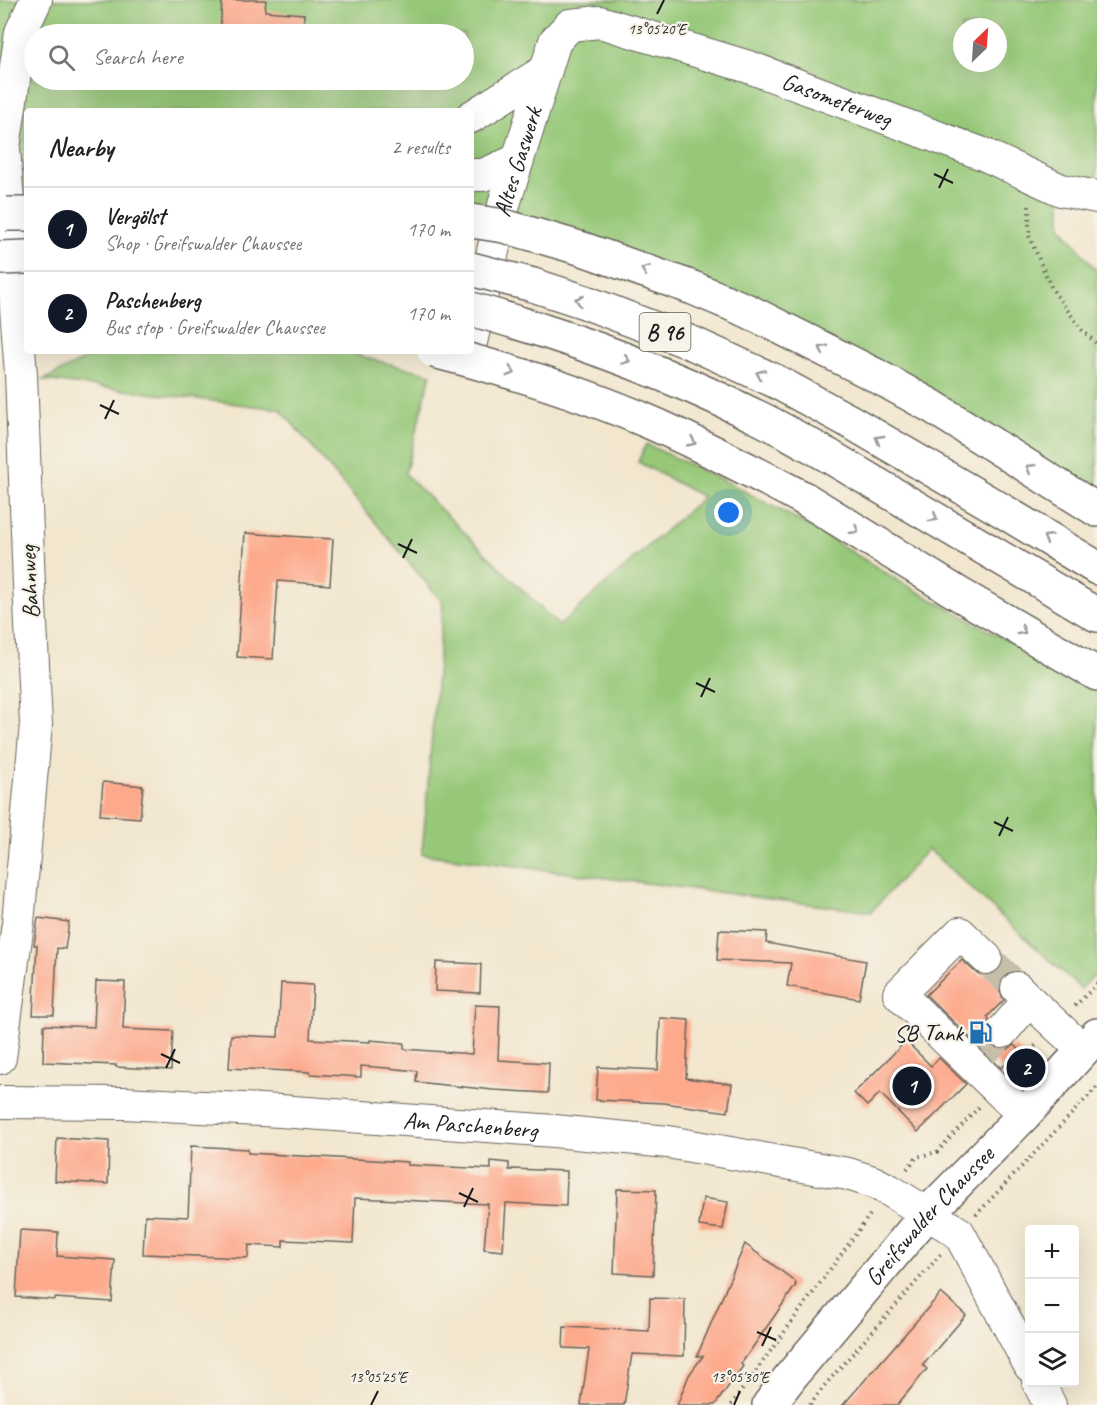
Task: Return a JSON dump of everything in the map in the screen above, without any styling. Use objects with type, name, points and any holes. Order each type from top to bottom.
[{"type":"main road","points":[[0,214],[24,214]]},
{"type":"main road","points":[[474,221],[504,226],[583,249],[693,288],[748,311],[933,407],[1097,510]]},
{"type":"main road","points":[[0,258],[24,257]]},
{"type":"main road","name":"B 96","points":[[474,270],[533,285],[585,302],[694,344],[775,381],[849,421],[1097,568]]},
{"type":"main road","name":"B 96","points":[[474,310],[629,360],[755,415],[829,456],[1097,615]]},
{"type":"main road","points":[[445,354],[564,389],[653,424],[711,451],[806,499],[959,594],[1097,674]]},
{"type":"main road","name":"Greifswalder Chaussee","points":[[768,1405],[927,1214],[1024,1115],[1090,1043]]},
{"type":"street","name":"Bahnweg","points":[[25,24],[36,0]]},
{"type":"street","name":"Gasometerweg","points":[[570,25],[600,22],[749,67],[983,154],[1061,190],[1097,197]]},
{"type":"street","name":"Altes Gaswerk","points":[[474,330],[505,201],[555,41],[570,25]]},
{"type":"street","name":"Bahnweg","points":[[0,1058],[18,923],[36,724],[21,374],[4,148],[21,32],[24,26]]},
{"type":"street","points":[[474,115],[546,70]]},
{"type":"street","points":[[474,175],[483,175],[518,160]]},
{"type":"street","points":[[986,958],[960,933],[899,994],[984,1050],[996,1089],[1024,1115]]},
{"type":"street","points":[[984,1050],[1023,994],[1090,1043]]},
{"type":"street","name":"Am Paschenberg","points":[[0,1102],[124,1103],[280,1111],[554,1131],[668,1142],[848,1174],[889,1190],[959,1233],[1025,1358]]},
{"type":"street","points":[[1040,1387],[1050,1405]]},
{"type":"path","points":[[1028,175],[1029,237],[1052,288],[1082,330],[1097,344]]},
{"type":"path","points":[[731,1405],[889,1190],[916,1157],[937,1152],[996,1089]]},
{"type":"green space","points":[[0,0],[1097,0],[1097,197],[1061,190],[1061,226],[1097,272],[1097,510],[875,375],[474,221],[474,108],[24,108],[24,215],[0,216]]},
{"type":"green space","points":[[88,354],[355,354],[431,374],[405,474],[559,626],[703,497],[638,462],[646,444],[731,484],[813,528],[902,583],[1097,689],[1097,972],[1081,989],[928,849],[871,912],[422,854],[443,603],[280,409],[43,380],[90,357]]},
{"type":"building","points":[[222,0],[266,0],[265,11],[304,14],[304,24],[221,24]]},
{"type":"building","points":[[245,533],[333,539],[330,585],[278,581],[273,659],[237,657]]},
{"type":"building","points":[[103,782],[143,786],[140,818],[100,815]]},
{"type":"building","points":[[38,918],[69,922],[65,949],[57,948],[54,1015],[33,1015],[37,945],[34,945]]},
{"type":"building","points":[[719,930],[767,932],[766,943],[866,961],[859,999],[787,986],[791,963],[717,960]]},
{"type":"building","points":[[1003,958],[1015,971],[1005,975],[1000,983],[1000,992],[1004,1000],[987,1017],[989,1019],[984,1028],[985,1038],[998,1050],[1008,1049],[1014,1045],[1028,1060],[1017,1073],[1006,1064],[1001,1068],[926,995],[962,960],[981,975],[990,975],[999,970]]},
{"type":"building","points":[[436,962],[481,964],[480,993],[435,991]]},
{"type":"building","points":[[96,981],[125,982],[123,1029],[173,1031],[171,1070],[43,1062],[44,1025],[94,1027]]},
{"type":"building","points":[[281,983],[313,985],[310,1039],[404,1043],[404,1049],[472,1054],[475,1005],[500,1006],[498,1060],[549,1063],[548,1093],[416,1082],[417,1071],[387,1068],[361,1066],[361,1077],[229,1068],[231,1035],[278,1037]]},
{"type":"building","points":[[660,1018],[689,1020],[686,1078],[732,1084],[728,1112],[664,1103],[596,1100],[598,1067],[658,1070]]},
{"type":"building","points":[[906,1041],[931,1066],[939,1058],[966,1084],[918,1132],[880,1093],[867,1106],[854,1093]]},
{"type":"building","points":[[57,1138],[109,1141],[108,1184],[55,1181]]},
{"type":"building","points":[[191,1146],[248,1149],[248,1153],[408,1162],[408,1165],[491,1169],[491,1161],[509,1163],[509,1170],[567,1171],[566,1206],[506,1203],[503,1251],[484,1249],[488,1204],[355,1198],[353,1243],[283,1240],[283,1247],[249,1245],[248,1258],[143,1254],[145,1215],[188,1217]]},
{"type":"building","points":[[617,1189],[656,1190],[653,1275],[614,1273]]},
{"type":"building","points":[[703,1198],[728,1202],[723,1229],[699,1226]]},
{"type":"building","points":[[20,1230],[58,1232],[57,1256],[115,1260],[112,1302],[16,1297]]},
{"type":"building","points":[[745,1244],[796,1282],[796,1285],[715,1405],[677,1405],[689,1375],[703,1356],[697,1356]]},
{"type":"building","points":[[941,1293],[966,1315],[923,1365],[927,1369],[897,1405],[843,1405]]},
{"type":"building","points":[[650,1298],[685,1299],[684,1356],[632,1354],[624,1405],[581,1405],[589,1349],[563,1348],[564,1327],[649,1331]]},
{"type":"tunnel","points":[[986,958],[1017,988]]},
{"type":"tunnel","points":[[980,1054],[1002,1032]]},
{"type":"place","name":"SB Tank","points":[[981,1033]]},
{"type":"place","name":"Paschenberg","points":[[1026,1068]]},
{"type":"place","name":"Vergölst","points":[[912,1086]]}]
